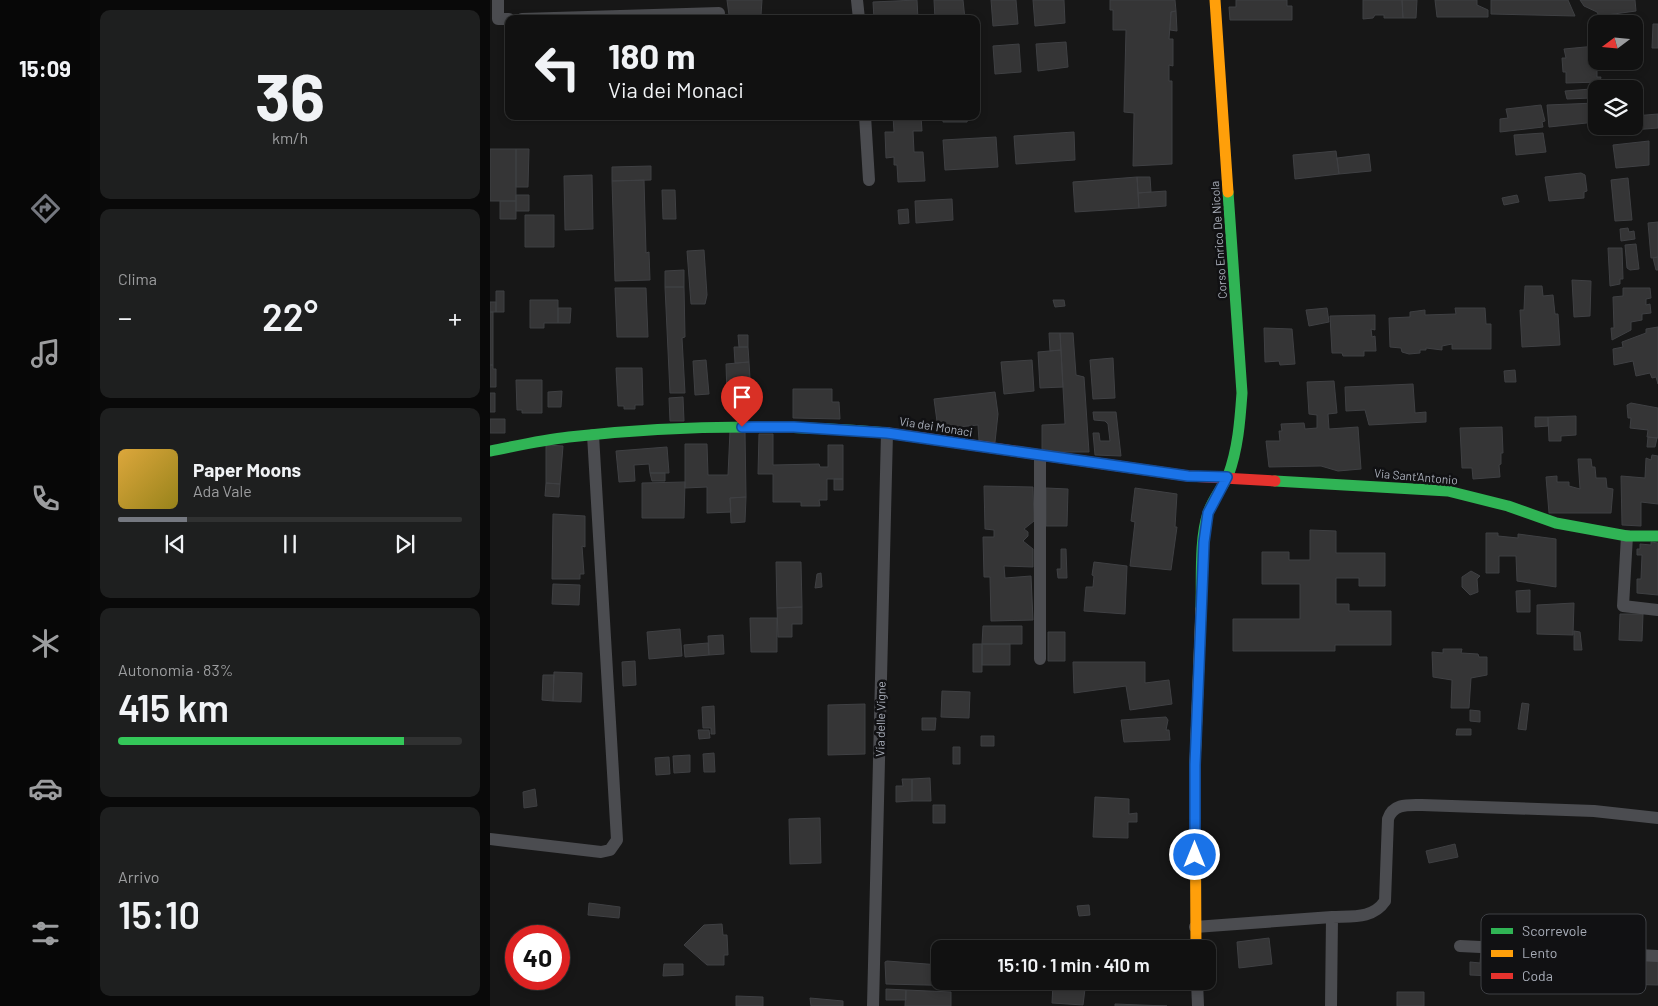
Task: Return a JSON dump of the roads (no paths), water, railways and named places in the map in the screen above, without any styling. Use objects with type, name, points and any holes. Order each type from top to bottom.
[{"type":"street","points":[[498,0],[498,19],[505,19]]},
{"type":"street","points":[[858,0],[859,15]]},
{"type":"street","name":"Corso Enrico De Nicola","points":[[1196,940],[1195,765],[1204,542],[1208,513],[1227,477],[1235,455],[1242,393],[1215,0]]},
{"type":"street","points":[[680,15],[719,14]]},
{"type":"street","points":[[865,120],[869,180]]},
{"type":"street","name":"Via dei Monaci","points":[[490,451],[531,442],[691,427],[794,427],[887,433],[1188,476],[1227,477]]},
{"type":"street","name":"Via delle Vigne","points":[[873,1006],[887,433]]},
{"type":"street","points":[[490,839],[601,852],[610,850],[617,840],[593,435]]},
{"type":"street","points":[[1040,456],[1040,658]]},
{"type":"street","name":"Via Sant'Antonio","points":[[1227,477],[1448,491],[1508,506],[1556,523],[1627,536],[1658,536]]},
{"type":"street","points":[[1627,536],[1623,606],[1658,610]]},
{"type":"street","points":[[1195,927],[1368,915],[1377,910],[1385,901],[1388,819],[1391,812],[1398,807],[1422,804],[1594,811],[1658,818]]},
{"type":"street","points":[[1331,1006],[1332,917]]},
{"type":"street","points":[[1460,946],[1481,947]]},
{"type":"street","points":[[1197,990],[1198,1006]]}]
